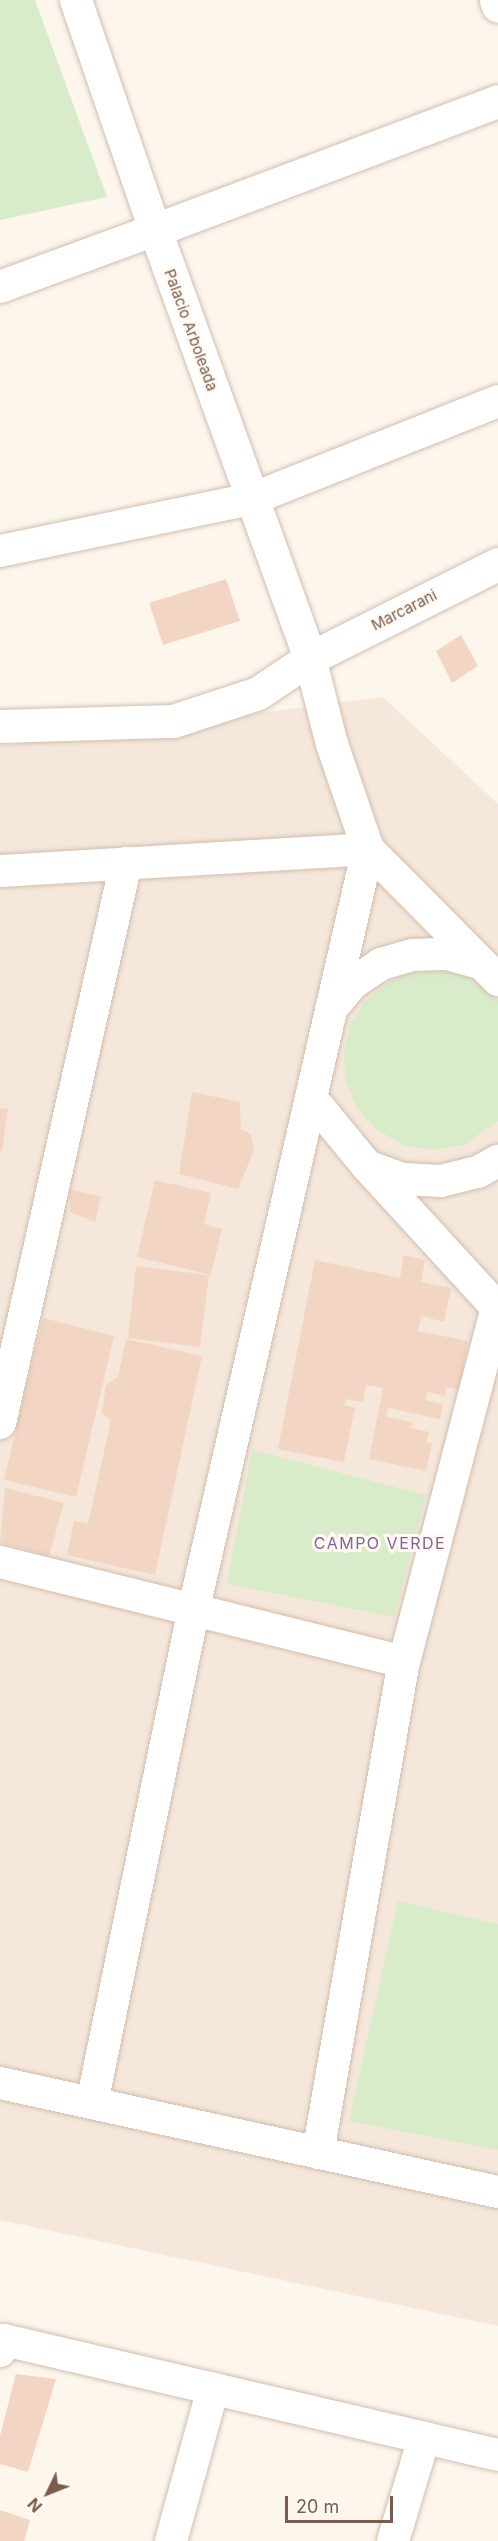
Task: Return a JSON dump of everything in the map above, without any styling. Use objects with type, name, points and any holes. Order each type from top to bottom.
[{"type":"street","name":"Palacio Arboleada","points":[[76,0],[155,230],[310,658]]},
{"type":"street","points":[[496,0],[498,6]]},
{"type":"street","points":[[0,287],[498,101]]},
{"type":"street","points":[[0,551],[252,499],[498,401]]},
{"type":"street","name":"Marcarani","points":[[0,726],[173,721],[258,693],[310,658],[498,564]]},
{"type":"street","points":[[310,658],[332,744],[368,849],[489,972]]},
{"type":"street","points":[[0,871],[368,849]]},
{"type":"street","points":[[92,2103],[194,1608],[368,849]]},
{"type":"street","points":[[0,1423],[7,1352],[126,863]]},
{"type":"street","points":[[331,1009],[353,983],[392,961],[413,955],[448,954],[489,972]]},
{"type":"street","points":[[312,1099],[367,1166],[498,1307],[404,1662],[318,2153]]},
{"type":"street","points":[[367,1166],[403,1179],[441,1181],[478,1172],[498,1161]]},
{"type":"street","points":[[0,1562],[194,1608],[404,1662]]},
{"type":"street","points":[[0,2083],[498,2192]]},
{"type":"street","points":[[0,2351],[4,2340],[498,2455]]},
{"type":"street","points":[[171,2541],[213,2388]]},
{"type":"street","points":[[393,2541],[424,2438]]},
{"type":"shaded area","points":[[383,697],[498,804],[498,2326],[0,2220],[0,746]]},
{"type":"green space","points":[[0,0],[35,0],[107,197],[0,220]]},
{"type":"green space","points":[[442,971],[469,978],[498,1000],[498,1121],[464,1145],[433,1150],[403,1145],[376,1129],[357,1108],[346,1082],[344,1053],[350,1025],[365,1001],[387,983],[413,973]]},
{"type":"green space","points":[[252,1450],[426,1495],[394,1617],[227,1584]]},
{"type":"green space","points":[[398,1901],[498,1924],[498,2150],[349,2121]]},
{"type":"building","points":[[226,579],[240,621],[163,645],[149,603]]},
{"type":"building","points":[[461,635],[478,666],[452,683],[436,651]]},
{"type":"building","points":[[192,1092],[240,1102],[241,1129],[251,1134],[254,1150],[238,1189],[179,1174]]},
{"type":"building","points":[[0,1108],[8,1109],[2,1151],[0,1151]]},
{"type":"building","points":[[155,1180],[211,1193],[204,1224],[222,1229],[211,1275],[137,1257]]},
{"type":"building","points":[[70,1190],[101,1196],[95,1222],[70,1212]]},
{"type":"building","points":[[404,1255],[425,1260],[421,1282],[451,1288],[444,1322],[421,1316],[418,1331],[468,1341],[459,1390],[446,1387],[445,1396],[427,1392],[426,1400],[443,1404],[440,1419],[388,1408],[386,1417],[412,1422],[411,1428],[429,1432],[426,1442],[432,1443],[426,1471],[369,1459],[383,1388],[366,1385],[363,1402],[346,1399],[344,1405],[355,1408],[344,1462],[278,1449],[315,1260],[400,1278]]},
{"type":"building","points":[[136,1266],[209,1275],[200,1347],[128,1338]]},
{"type":"building","points":[[43,1318],[114,1336],[76,1497],[4,1480]]},
{"type":"building","points":[[126,1339],[202,1356],[155,1575],[67,1555],[74,1521],[88,1524],[111,1420],[102,1414],[106,1385],[118,1377]]},
{"type":"building","points":[[5,1488],[64,1503],[49,1556],[0,1542]]},
{"type":"building","points":[[16,2374],[56,2379],[28,2472],[0,2464],[0,2436]]},
{"type":"building","points":[[0,2510],[30,2520],[24,2541],[0,2541]]},
{"type":"district","name":"CAMPO VERDE","points":[[380,1543]]}]
